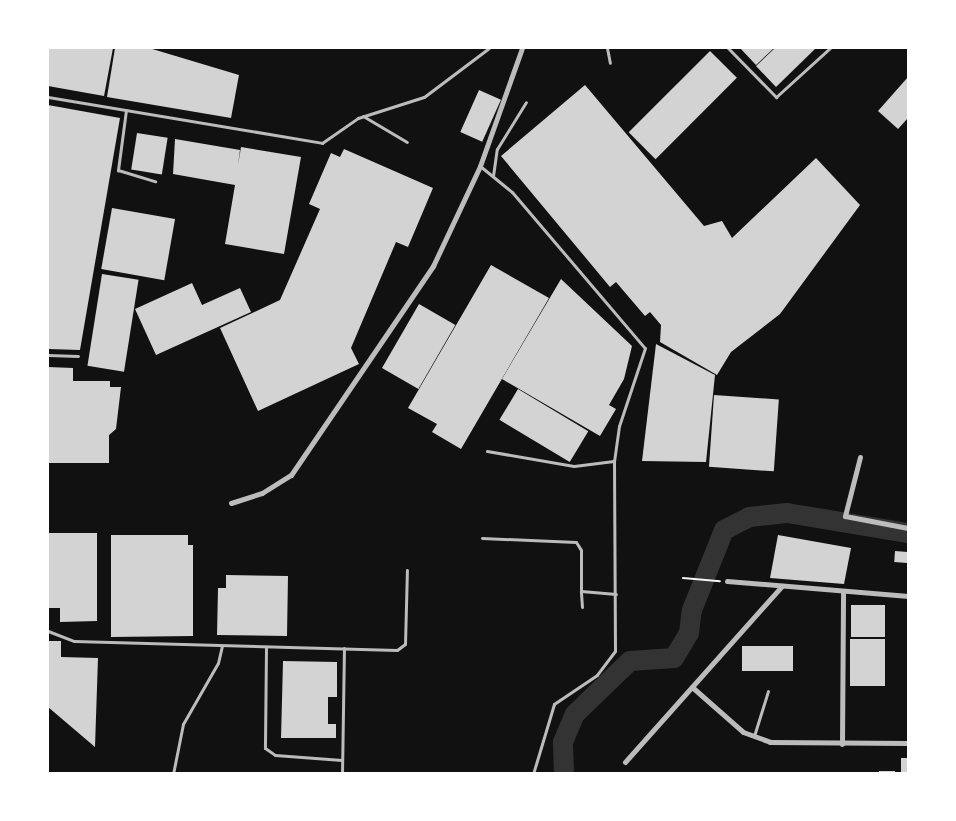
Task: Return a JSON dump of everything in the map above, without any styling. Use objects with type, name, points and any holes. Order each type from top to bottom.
[{"type":"street","points":[[231,503],[262,493],[291,474],[433,266],[480,166],[522,48]]},
{"type":"street","points":[[860,457],[845,516],[908,528]]},
{"type":"street","points":[[727,581],[908,596]]},
{"type":"street","points":[[624,762],[782,586]]},
{"type":"street","points":[[842,744],[843,592]]},
{"type":"street","points":[[692,687],[754,737],[770,742],[908,743]]},
{"type":"lane","points":[[48,97],[322,143],[363,116],[424,97],[487,48]]},
{"type":"lane","points":[[607,48],[610,63]]},
{"type":"lane","points":[[728,48],[776,97],[830,48]]},
{"type":"lane","points":[[493,176],[497,149],[526,102]]},
{"type":"lane","points":[[126,110],[118,170],[154,181]]},
{"type":"lane","points":[[363,116],[406,142]]},
{"type":"lane","points":[[480,166],[512,192],[644,345],[642,362],[619,426],[614,461],[616,594],[611,662],[554,704],[533,774]]},
{"type":"lane","points":[[48,355],[78,356]]},
{"type":"lane","points":[[487,451],[574,466],[614,461]]},
{"type":"lane","points":[[482,538],[576,542],[581,550],[582,607]]},
{"type":"lane","points":[[48,631],[74,640],[266,648],[403,649],[407,570]]},
{"type":"lane","points":[[581,591],[616,594]]},
{"type":"lane","points":[[172,774],[184,724],[218,663],[222,646]]},
{"type":"lane","points":[[266,648],[265,748],[276,755],[342,760]]},
{"type":"lane","points":[[342,774],[344,648]]},
{"type":"lane","points":[[754,737],[768,691]]},
{"type":"path","points":[[683,578],[727,581]]},
{"type":"building","points":[[48,48],[113,48],[104,96],[48,86]]},
{"type":"building","points":[[115,48],[149,48],[239,75],[231,118],[107,97]]},
{"type":"building","points":[[740,48],[774,48],[756,65]]},
{"type":"building","points":[[775,48],[816,48],[776,87],[756,66]]},
{"type":"building","points":[[710,51],[737,78],[656,159],[629,132]]},
{"type":"building","points":[[908,77],[908,118],[898,129],[878,111]]},
{"type":"building","points":[[585,85],[704,226],[722,221],[732,238],[816,158],[860,205],[780,314],[731,352],[717,375],[660,342],[661,325],[650,312],[645,316],[616,282],[610,287],[501,156]]},
{"type":"building","points":[[479,90],[501,100],[482,142],[460,132]]},
{"type":"building","points":[[48,105],[120,118],[80,350],[48,349]]},
{"type":"building","points":[[137,133],[168,138],[162,174],[131,170]]},
{"type":"building","points":[[175,139],[240,150],[238,165],[241,147],[301,157],[284,254],[225,244],[235,185],[173,174]]},
{"type":"building","points":[[344,149],[433,188],[408,247],[396,242],[351,348],[359,364],[258,411],[220,328],[280,300],[320,209],[309,204],[331,153],[340,157]]},
{"type":"building","points":[[112,208],[175,219],[164,280],[101,269]]},
{"type":"building","points":[[491,265],[549,298],[461,449],[432,432],[437,424],[408,408]]},
{"type":"building","points":[[102,274],[139,280],[124,372],[87,366]]},
{"type":"building","points":[[561,279],[632,346],[624,379],[609,405],[616,409],[600,436],[502,379]]},
{"type":"building","points":[[192,283],[202,305],[240,288],[251,312],[156,355],[135,309]]},
{"type":"building","points":[[419,304],[455,325],[418,389],[382,368]]},
{"type":"building","points":[[656,344],[715,375],[706,462],[642,461]]},
{"type":"building","points":[[48,367],[73,368],[73,381],[110,381],[110,387],[121,387],[116,429],[109,435],[109,463],[48,463]]},
{"type":"building","points":[[518,389],[588,431],[570,462],[499,420]]},
{"type":"building","points":[[714,395],[779,400],[774,471],[709,467]]},
{"type":"building","points":[[48,533],[97,533],[97,621],[60,622],[60,608],[48,608]]},
{"type":"building","points":[[111,535],[188,535],[188,545],[193,545],[193,636],[111,637]]},
{"type":"building","points":[[778,535],[851,548],[844,584],[770,578]]},
{"type":"building","points":[[895,551],[908,552],[907,563],[894,562]]},
{"type":"building","points":[[226,575],[288,576],[287,636],[217,635],[218,588],[226,588]]},
{"type":"building","points":[[851,605],[885,605],[885,637],[851,637]]},
{"type":"building","points":[[850,639],[885,639],[885,686],[850,686]]},
{"type":"building","points":[[48,641],[61,641],[61,657],[98,658],[95,747],[48,707]]},
{"type":"building","points":[[742,646],[793,646],[793,671],[742,671]]},
{"type":"building","points":[[283,661],[337,662],[337,697],[328,697],[328,724],[336,724],[336,738],[281,738]]},
{"type":"building","points":[[901,758],[908,758],[908,774],[901,774]]},
{"type":"building","points":[[879,771],[895,771],[895,774],[879,774]]},
{"type":"waterway","points":[[564,774],[563,742],[575,714],[630,661],[674,658],[689,633],[692,610],[724,530],[749,517],[787,513],[908,533]]}]
